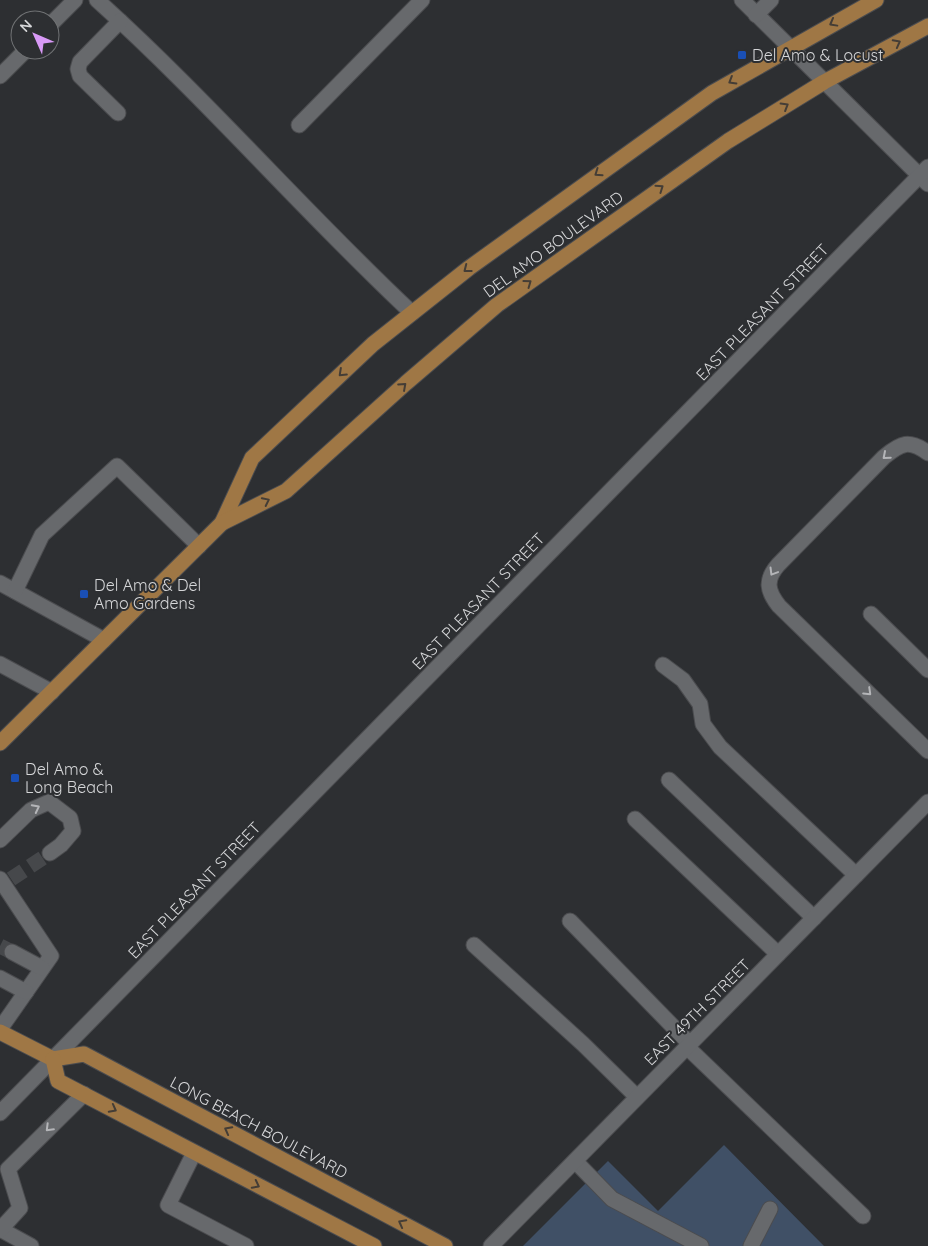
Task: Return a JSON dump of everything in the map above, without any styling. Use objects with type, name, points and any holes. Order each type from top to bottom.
[{"type":"main road","name":"DEL AMO BOULEVARD","points":[[222,523],[252,458],[373,344],[469,268],[603,170],[712,94],[789,48],[876,0]]},
{"type":"main road","name":"DEL AMO BOULEVARD","points":[[0,743],[222,523],[286,491],[406,383],[497,306],[728,141],[824,82],[928,26]]},
{"type":"main road","points":[[0,1030],[53,1059],[58,1081],[374,1246]]},
{"type":"main road","name":"LONG BEACH BOULEVARD","points":[[53,1059],[84,1054],[446,1246]]},
{"type":"street","points":[[60,15],[75,0]]},
{"type":"street","points":[[97,0],[363,267],[412,313]]},
{"type":"street","points":[[299,124],[422,0]]},
{"type":"street","points":[[742,0],[824,82],[925,176]]},
{"type":"street","points":[[756,15],[771,0]]},
{"type":"street","points":[[118,113],[80,76],[78,69],[80,62],[120,21]]},
{"type":"street","points":[[0,76],[16,60]]},
{"type":"street","name":"EAST PLEASANT STREET","points":[[0,1113],[925,176]]},
{"type":"street","points":[[928,453],[918,446],[909,444],[895,448],[778,565],[768,581],[768,589],[779,606],[928,751]]},
{"type":"street","points":[[14,591],[42,535],[117,466],[199,546]]},
{"type":"street","points":[[0,583],[104,640]]},
{"type":"street","points":[[871,614],[928,670]]},
{"type":"street","points":[[0,664],[52,692]]},
{"type":"street","points":[[663,665],[683,680],[700,704],[703,724],[720,747],[856,875]]},
{"type":"street","points":[[669,780],[814,918]]},
{"type":"street","points":[[0,840],[30,810],[49,802],[70,818],[73,831],[61,845],[50,853]]},
{"type":"street","name":"EAST 49TH STREET","points":[[491,1246],[928,802]]},
{"type":"street","points":[[635,819],[778,954]]},
{"type":"street","points":[[0,1030],[51,956],[4,882]]},
{"type":"street","points":[[570,921],[688,1045],[863,1216]]},
{"type":"street","points":[[474,945],[583,1044],[637,1097]]},
{"type":"street","points":[[12,952],[42,968]]},
{"type":"street","points":[[0,978],[26,992]]},
{"type":"street","points":[[30,1246],[0,1229],[20,1208],[8,1169],[84,1094]]},
{"type":"street","points":[[194,1153],[168,1205],[246,1246]]},
{"type":"street","points":[[575,1161],[612,1199],[701,1246]]},
{"type":"street","points":[[751,1246],[770,1209]]},
{"type":"shaded area","points":[[724,1145],[824,1246],[523,1246],[608,1161],[658,1211]]},
{"type":"tunnel","points":[[11,879],[50,853]]},
{"type":"tunnel","points":[[0,946],[12,952]]},
{"type":"place","name":"Del Amo & Locust","points":[[742,55]]},
{"type":"place","name":"Del Amo & Del Amo Gardens","points":[[84,594]]},
{"type":"place","name":"Del Amo & Long Beach","points":[[15,778]]}]
